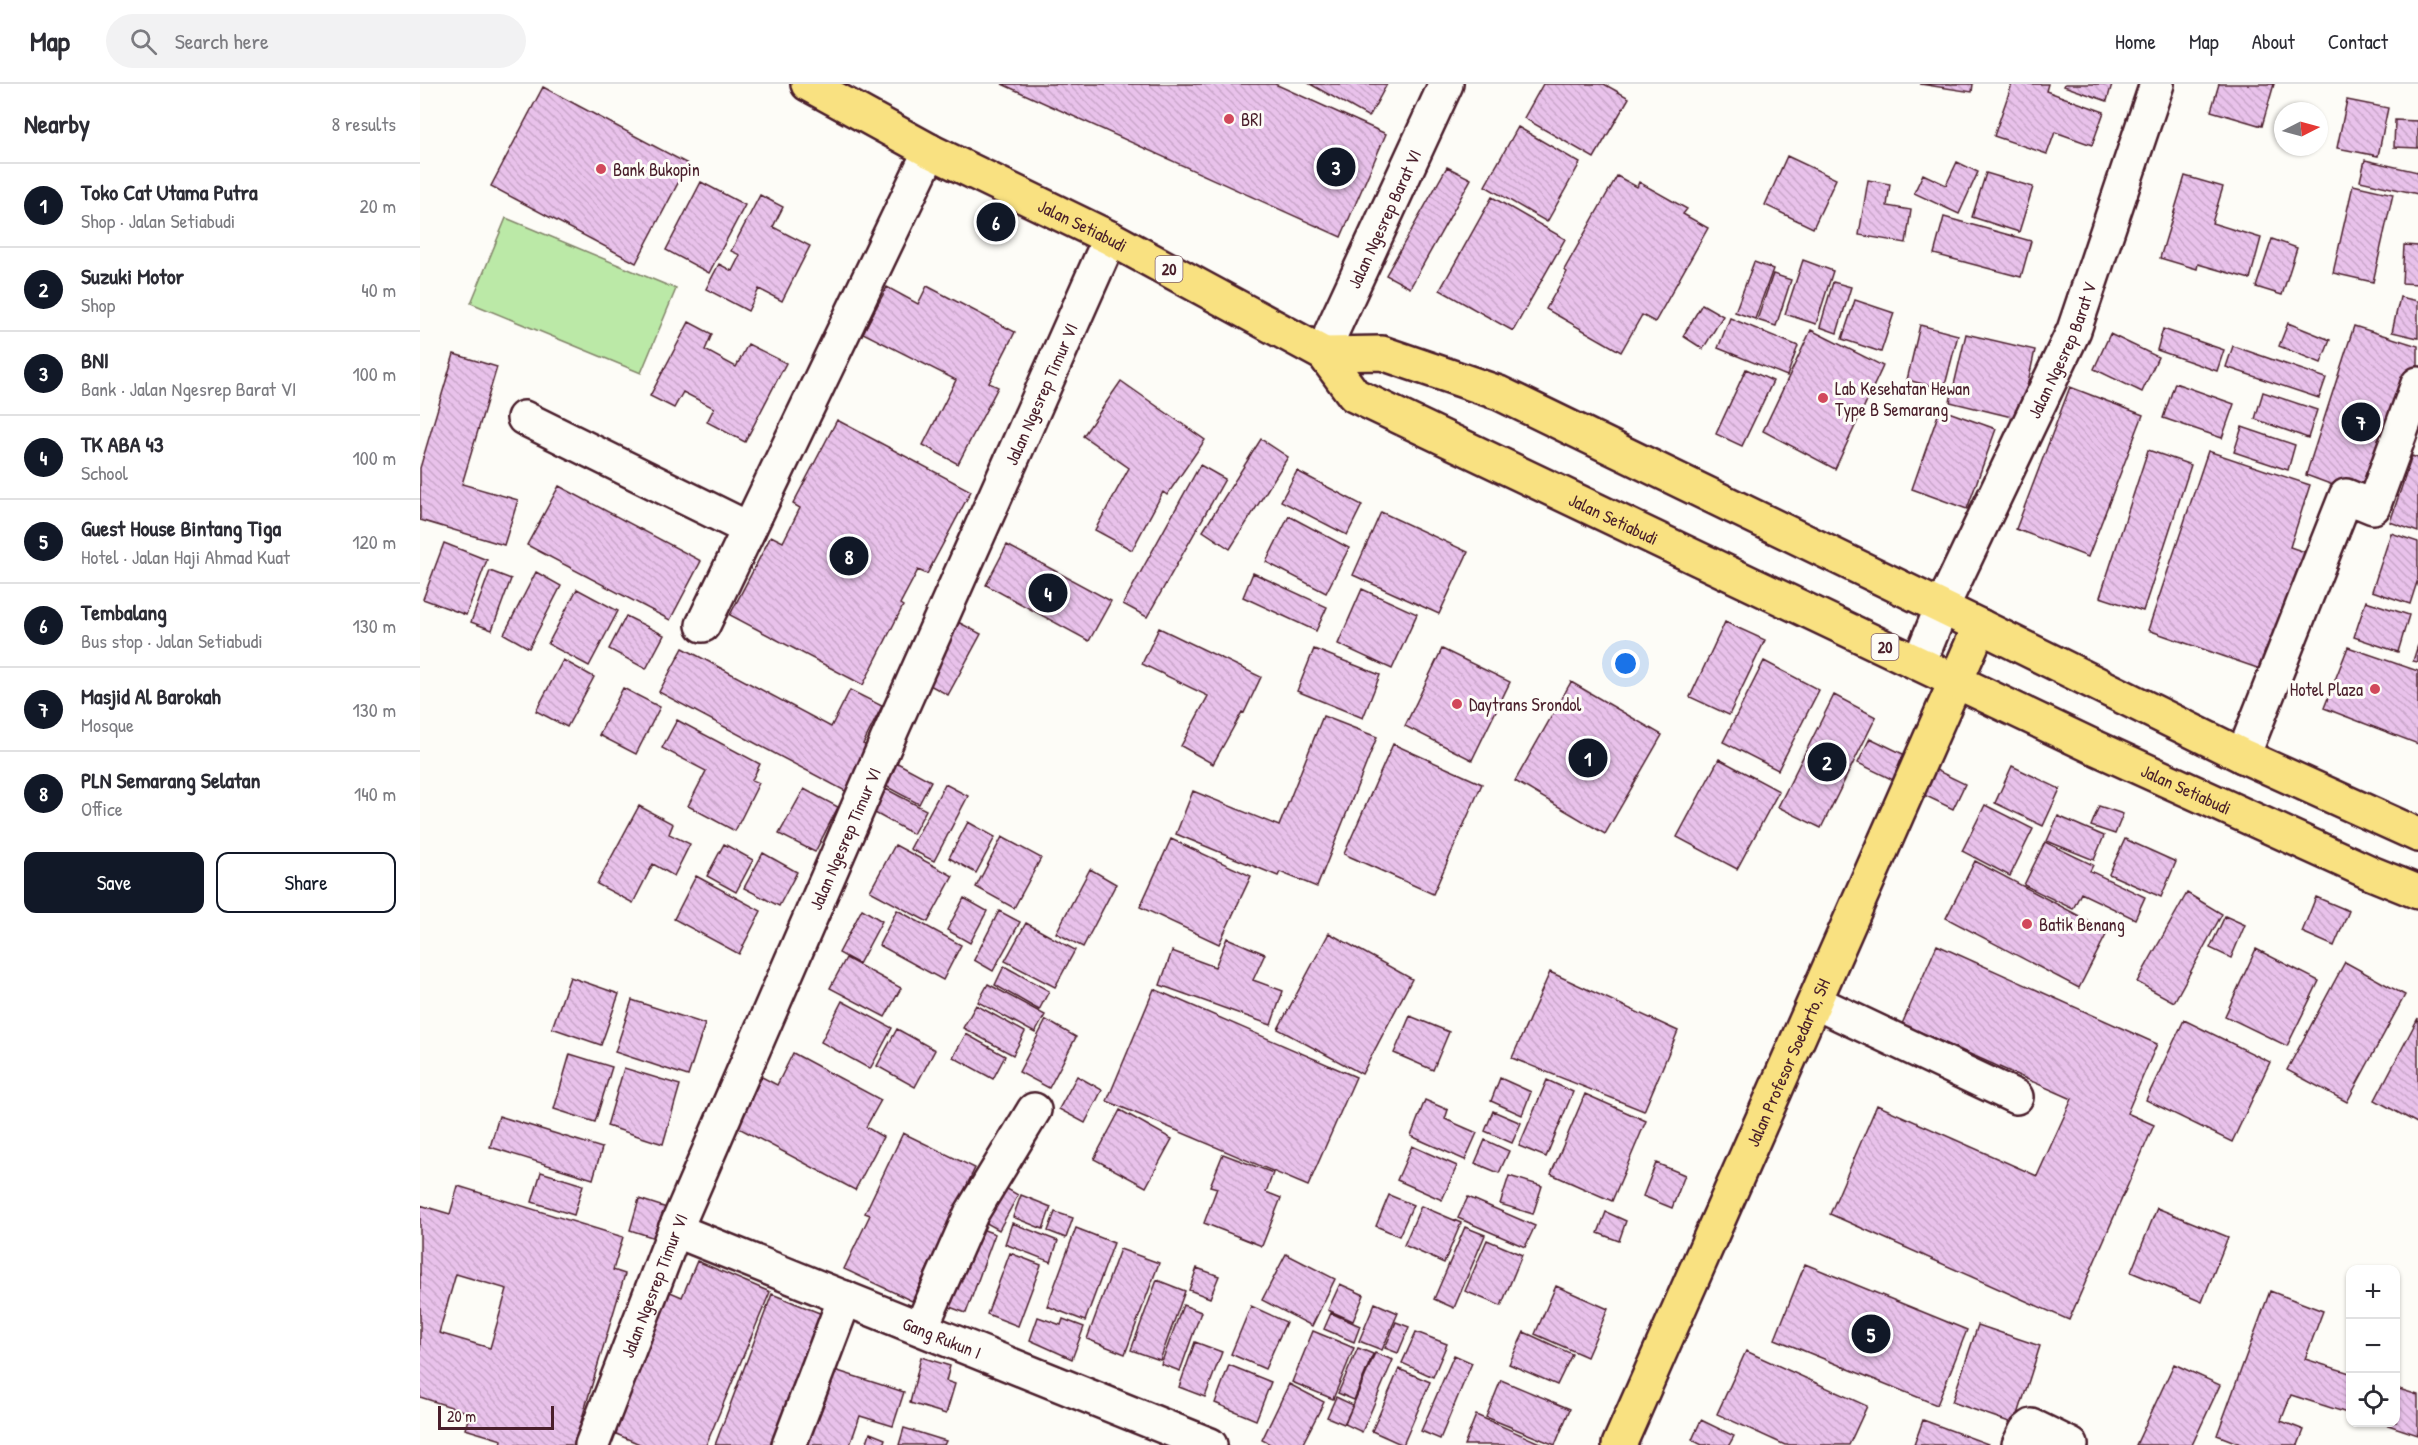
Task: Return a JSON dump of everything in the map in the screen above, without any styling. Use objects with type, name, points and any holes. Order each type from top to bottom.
[{"type":"main road","name":"Jalan Setiabudi","points":[[808,84],[930,151],[1110,238],[1324,354],[1354,395],[2113,756],[2418,892]]},
{"type":"main road","name":"Jalan Setiabudi","points":[[1324,354],[1382,353],[1499,393],[1942,607],[2243,756],[2418,835]]},
{"type":"main road","points":[[1956,680],[1980,626]]},
{"type":"main road","name":"Jalan Profesor Soedarto, SH","points":[[1619,1445],[1956,680]]},
{"type":"street","name":"Jalan Ngesrep Barat VI","points":[[1324,354],[1332,331],[1446,84]]},
{"type":"street","name":"Jalan Ngesrep Barat V","points":[[1942,607],[2074,330],[2157,84]]},
{"type":"street","points":[[703,626],[930,151]]},
{"type":"street","name":"Jalan Ngesrep Timur VI","points":[[592,1445],[675,1230],[892,729],[1110,238]]},
{"type":"street","points":[[2243,756],[2346,496],[2373,507],[2418,384]]},
{"type":"street","points":[[525,418],[749,529]]},
{"type":"street","points":[[1919,663],[1942,607]]},
{"type":"street","points":[[1815,1002],[2016,1097]]},
{"type":"street","points":[[921,1328],[971,1214],[1034,1110]]},
{"type":"street","name":"Gang Rukun I","points":[[675,1230],[1210,1445]]},
{"type":"street","points":[[789,1445],[845,1298]]},
{"type":"street","points":[[2019,1445],[2026,1431],[2032,1426],[2071,1445]]},
{"type":"green space","points":[[506,218],[676,289],[641,373],[471,303]]},
{"type":"building","points":[[1002,84],[1275,84],[1386,134],[1341,237]]},
{"type":"building","points":[[1310,84],[1387,84],[1369,117]]},
{"type":"building","points":[[1543,84],[1604,84],[1629,98],[1594,158],[1524,118]]},
{"type":"building","points":[[1920,84],[1973,84],[1972,92]]},
{"type":"building","points":[[2012,84],[2048,84],[2046,91],[2104,112],[2092,145],[2055,132],[2047,154],[1994,136]]},
{"type":"building","points":[[2065,84],[2112,84],[2107,101],[2064,86]]},
{"type":"building","points":[[2219,84],[2274,84],[2262,126],[2211,111]]},
{"type":"building","points":[[543,87],[688,164],[636,263],[491,186]]},
{"type":"building","points":[[2347,100],[2388,108],[2378,156],[2337,148]]},
{"type":"building","points":[[2395,120],[2418,121],[2418,148],[2394,147]]},
{"type":"building","points":[[1518,127],[1580,163],[1547,222],[1485,186]]},
{"type":"building","points":[[1787,156],[1836,179],[1813,228],[1765,205]]},
{"type":"building","points":[[2365,160],[2418,172],[2418,194],[2360,181]]},
{"type":"building","points":[[1957,162],[1978,172],[1959,214],[1914,193],[1923,174],[1946,185]]},
{"type":"building","points":[[1447,167],[1471,179],[1410,288],[1386,275]]},
{"type":"building","points":[[1986,173],[2033,187],[2019,232],[1972,217]]},
{"type":"building","points":[[1617,176],[1637,187],[1639,182],[1687,209],[1683,214],[1708,228],[1655,322],[1642,315],[1621,352],[1546,309],[1567,272],[1564,270]]},
{"type":"building","points":[[2185,176],[2223,187],[2212,223],[2261,238],[2250,279],[2198,264],[2197,269],[2160,258]]},
{"type":"building","points":[[1868,180],[1890,184],[1887,206],[1911,210],[1906,243],[1859,235]]},
{"type":"building","points":[[701,182],[745,205],[709,273],[666,250]]},
{"type":"building","points":[[2353,185],[2393,194],[2373,282],[2333,273]]},
{"type":"building","points":[[760,195],[783,207],[773,227],[810,246],[782,301],[759,289],[748,311],[706,289],[719,264],[732,271],[740,255],[731,251]]},
{"type":"building","points":[[1492,197],[1565,239],[1513,331],[1440,290]]},
{"type":"building","points":[[1944,217],[2031,241],[2021,277],[1934,254]]},
{"type":"building","points":[[2272,239],[2297,248],[2282,295],[2256,287]]},
{"type":"building","points":[[2404,245],[2418,246],[2418,284],[2402,283]]},
{"type":"building","points":[[1803,260],[1833,271],[1816,324],[1785,314]]},
{"type":"building","points":[[1754,262],[1773,269],[1755,319],[1735,312]]},
{"type":"building","points":[[1773,274],[1791,280],[1776,326],[1757,320]]},
{"type":"building","points":[[1833,282],[1851,287],[1837,333],[1820,327]]},
{"type":"building","points":[[927,286],[1015,332],[989,383],[998,387],[958,464],[923,445],[956,380],[863,333],[887,287],[918,304]]},
{"type":"building","points":[[2400,297],[2418,301],[2418,338],[2392,332]]},
{"type":"building","points":[[1855,300],[1894,313],[1881,352],[1842,339]]},
{"type":"building","points":[[1702,304],[1723,316],[1703,349],[1683,336]]},
{"type":"building","points":[[1730,318],[1798,346],[1787,376],[1718,348]]},
{"type":"building","points":[[689,322],[712,334],[705,350],[736,367],[748,344],[786,363],[745,442],[707,422],[714,408],[683,392],[674,408],[650,396]]},
{"type":"building","points":[[2288,323],[2330,340],[2321,363],[2279,346]]},
{"type":"building","points":[[1920,325],[1958,335],[1944,389],[1907,380]]},
{"type":"building","points":[[2354,326],[2418,346],[2418,369],[2373,500],[2306,475]]},
{"type":"building","points":[[2163,329],[2224,350],[2217,371],[2157,350]]},
{"type":"building","name":"Lab Kesehatan Hewan Type B Semarang","points":[[1811,330],[1883,366],[1835,469],[1763,431]]},
{"type":"building","points":[[1966,334],[2035,350],[2020,419],[1950,402]]},
{"type":"building","points":[[2110,334],[2158,357],[2142,392],[2094,369]]},
{"type":"building","points":[[2233,346],[2326,378],[2319,398],[2226,367]]},
{"type":"building","points":[[454,354],[497,367],[462,484],[518,500],[504,545],[420,520],[420,468]]},
{"type":"building","points":[[1746,369],[1773,381],[1742,446],[1716,434]]},
{"type":"building","points":[[1121,381],[1205,440],[1167,495],[1163,492],[1132,550],[1095,530],[1129,468],[1083,436]]},
{"type":"building","points":[[2175,383],[2234,404],[2222,438],[2163,418]]},
{"type":"building","points":[[2070,387],[2143,415],[2088,557],[2016,529]]},
{"type":"building","points":[[2263,392],[2317,410],[2308,438],[2255,419]]},
{"type":"building","points":[[1940,409],[1996,429],[1967,509],[1912,489]]},
{"type":"building","points":[[837,420],[971,491],[927,574],[918,570],[900,604],[903,606],[863,685],[730,615],[771,536],[783,542],[800,508],[793,504]]},
{"type":"building","points":[[2242,427],[2295,445],[2288,470],[2234,452]]},
{"type":"building","points":[[1261,439],[1288,457],[1230,549],[1203,531]]},
{"type":"building","points":[[2148,450],[2191,465],[2143,611],[2100,597]]},
{"type":"building","points":[[2208,451],[2310,485],[2290,547],[2305,552],[2266,671],[2148,630]]},
{"type":"building","points":[[2412,456],[2418,458],[2418,532],[2390,522]]},
{"type":"building","points":[[1200,465],[1225,479],[1147,617],[1123,604]]},
{"type":"building","points":[[1297,471],[1362,505],[1347,535],[1281,501]]},
{"type":"building","points":[[559,486],[701,561],[670,620],[527,545]]},
{"type":"building","points":[[1381,512],[1468,552],[1439,614],[1353,575]]},
{"type":"building","points":[[1289,516],[1349,548],[1326,593],[1266,562]]},
{"type":"building","points":[[2391,533],[2418,542],[2418,579],[2410,604],[2372,591]]},
{"type":"building","points":[[444,543],[487,560],[466,615],[423,599]]},
{"type":"building","points":[[1007,545],[1111,601],[1089,641],[986,585]]},
{"type":"building","points":[[490,571],[511,579],[492,630],[471,622]]},
{"type":"building","points":[[536,572],[561,586],[529,648],[504,634]]},
{"type":"building","points":[[1253,573],[1327,607],[1316,631],[1243,597]]},
{"type":"building","points":[[577,589],[618,611],[589,666],[548,644]]},
{"type":"building","points":[[1362,589],[1417,614],[1392,669],[1338,644]]},
{"type":"building","points":[[2366,601],[2409,615],[2398,652],[2354,637]]},
{"type":"building","points":[[626,616],[664,635],[646,669],[609,649]]},
{"type":"building","points":[[958,622],[981,634],[948,695],[926,683]]},
{"type":"building","points":[[1725,622],[1765,640],[1729,715],[1690,697]]},
{"type":"building","points":[[1159,628],[1261,677],[1244,713],[1242,712],[1213,764],[1181,746],[1208,696],[1142,664]]},
{"type":"building","points":[[2418,645],[2418,662],[2413,661]]},
{"type":"building","name":"Hotel Plaza","points":[[2348,647],[2418,671],[2418,744],[2324,708]]},
{"type":"building","points":[[683,648],[831,727],[850,690],[882,706],[863,744],[873,748],[849,793],[659,692]]},
{"type":"building","points":[[1314,649],[1380,675],[1363,718],[1297,691]]},
{"type":"building","name":"Daytrans Srondol","points":[[1442,649],[1510,682],[1472,760],[1405,726]]},
{"type":"building","points":[[563,660],[594,677],[567,727],[536,711]]},
{"type":"building","points":[[1764,661],[1819,690],[1778,770],[1723,742]]},
{"type":"building","points":[[1571,682],[1662,735],[1605,834],[1515,781]]},
{"type":"building","points":[[623,688],[660,707],[636,754],[599,735]]},
{"type":"building","points":[[1834,695],[1876,717],[1821,828],[1778,807]]},
{"type":"building","points":[[1323,716],[1377,737],[1317,887],[1280,872],[1278,876],[1176,834],[1193,791],[1279,826]]},
{"type":"building","points":[[677,720],[760,764],[752,780],[759,783],[735,831],[688,806],[706,771],[662,748]]},
{"type":"building","points":[[1870,738],[1965,784],[1953,809],[1858,763]]},
{"type":"building","points":[[1393,744],[1482,784],[1433,894],[1344,854]]},
{"type":"building","points":[[890,759],[931,781],[919,804],[878,782]]},
{"type":"building","points":[[1719,759],[1779,791],[1737,869],[1677,837]]},
{"type":"building","points":[[2012,766],[2060,789],[2043,826],[1995,803]]},
{"type":"building","points":[[945,784],[968,796],[934,861],[910,849]]},
{"type":"building","points":[[804,789],[838,807],[815,852],[779,834]]},
{"type":"building","points":[[886,789],[926,810],[913,834],[873,812]]},
{"type":"building","points":[[1985,805],[2033,829],[2010,876],[1962,851]]},
{"type":"building","points":[[639,806],[673,824],[669,834],[690,844],[674,876],[653,864],[633,903],[597,884]]},
{"type":"building","points":[[2099,806],[2123,814],[2115,834],[2091,826]]},
{"type":"building","points":[[2058,816],[2104,836],[2094,860],[2047,841]]},
{"type":"building","points":[[968,822],[995,837],[976,873],[949,858]]},
{"type":"building","points":[[1002,837],[1041,858],[1014,908],[976,887]]},
{"type":"building","points":[[1171,839],[1251,876],[1219,944],[1140,907]]},
{"type":"building","points":[[2125,839],[2176,862],[2161,897],[2109,874]]},
{"type":"building","points":[[2045,842],[2093,865],[2090,871],[2145,897],[2135,919],[2081,893],[2073,909],[2024,885]]},
{"type":"building","points":[[724,844],[753,860],[736,892],[707,876]]},
{"type":"building","points":[[895,845],[953,876],[928,922],[870,891]]},
{"type":"building","points":[[763,853],[797,872],[779,906],[744,888]]},
{"type":"building","name":"Batik Benang","points":[[1975,861],[2108,931],[2079,988],[1946,918]]},
{"type":"building","points":[[1090,869],[1116,884],[1083,947],[1056,933]]},
{"type":"building","points":[[696,876],[761,911],[739,954],[674,919]]},
{"type":"building","points":[[2187,893],[2222,914],[2174,1002],[2137,982]]},
{"type":"building","points":[[2316,897],[2349,911],[2334,946],[2302,932]]},
{"type":"building","points":[[964,898],[987,911],[970,943],[947,930]]},
{"type":"building","points":[[862,909],[882,921],[859,964],[839,953]]},
{"type":"building","points":[[897,910],[961,945],[943,980],[879,945]]},
{"type":"building","points":[[999,911],[1020,922],[993,971],[974,960]]},
{"type":"building","points":[[2225,916],[2245,925],[2231,958],[2210,948]]},
{"type":"building","points":[[1026,923],[1075,950],[1055,987],[1005,961]]},
{"type":"building","points":[[1329,933],[1412,979],[1362,1074],[1278,1029]]},
{"type":"building","points":[[1227,938],[1265,954],[1253,980],[1283,991],[1271,1025],[1160,985],[1172,951],[1215,967]]},
{"type":"building","points":[[1937,945],[2157,1044],[2127,1113],[2154,1125],[2069,1320],[1830,1214],[1877,1105],[2037,1176],[2072,1099],[1902,1024]]},
{"type":"building","points":[[2256,949],[2319,981],[2287,1046],[2225,1016]]},
{"type":"building","points":[[846,958],[901,988],[885,1017],[830,988]]},
{"type":"building","points":[[2345,962],[2405,995],[2347,1102],[2287,1070]]},
{"type":"building","points":[[1004,966],[1049,991],[1039,1010],[995,985]]},
{"type":"building","points":[[1550,972],[1678,1031],[1644,1111],[1512,1058]]},
{"type":"building","points":[[570,977],[619,994],[601,1045],[552,1028]]},
{"type":"building","points":[[988,984],[1045,1015],[1035,1033],[978,1002]]},
{"type":"building","points":[[1154,989],[1356,1077],[1308,1186],[1107,1101]]},
{"type":"building","points":[[632,1000],[705,1024],[688,1076],[615,1052]]},
{"type":"building","points":[[842,1001],[892,1028],[870,1069],[821,1042]]},
{"type":"building","points":[[976,1005],[1025,1032],[1013,1055],[963,1028]]},
{"type":"building","points":[[1410,1016],[1449,1032],[1433,1070],[1394,1053]]},
{"type":"building","points":[[2418,1018],[2418,1122],[2417,1123],[2375,1100]]},
{"type":"building","points":[[1046,1020],[1076,1037],[1049,1088],[1019,1072]]},
{"type":"building","points":[[2184,1020],[2270,1062],[2232,1142],[2146,1100]]},
{"type":"building","points":[[897,1029],[935,1050],[915,1087],[877,1066]]},
{"type":"building","points":[[966,1034],[1005,1056],[993,1079],[953,1057]]},
{"type":"building","points":[[793,1053],[881,1100],[866,1127],[883,1137],[855,1190],[735,1126],[762,1077],[777,1085]]},
{"type":"building","points":[[570,1054],[612,1067],[595,1122],[554,1109]]},
{"type":"building","points":[[624,1068],[680,1085],[663,1144],[607,1126]]},
{"type":"building","points":[[1077,1076],[1102,1090],[1085,1123],[1059,1109]]},
{"type":"building","points":[[1500,1078],[1531,1092],[1522,1115],[1491,1101]]},
{"type":"building","points":[[1547,1080],[1573,1092],[1546,1157],[1519,1146]]},
{"type":"building","points":[[1585,1094],[1646,1121],[1612,1201],[1551,1174]]},
{"type":"building","points":[[1425,1100],[1448,1110],[1445,1119],[1477,1133],[1465,1160],[1411,1136]]},
{"type":"building","points":[[1120,1110],[1172,1139],[1146,1187],[1094,1159]]},
{"type":"building","points":[[1493,1111],[1521,1123],[1512,1143],[1485,1131]]},
{"type":"building","points":[[499,1116],[602,1148],[593,1179],[490,1147]]},
{"type":"building","points":[[903,1133],[975,1168],[912,1301],[844,1269],[870,1215],[865,1213]]},
{"type":"building","points":[[1485,1140],[1509,1151],[1499,1173],[1475,1163]]},
{"type":"building","points":[[1412,1146],[1457,1166],[1442,1200],[1397,1180]]},
{"type":"building","points":[[1223,1154],[1273,1173],[1266,1192],[1281,1198],[1262,1246],[1204,1223],[1217,1188],[1210,1186]]},
{"type":"building","points":[[1656,1163],[1685,1175],[1672,1208],[1643,1196]]},
{"type":"building","points":[[541,1172],[583,1185],[574,1215],[532,1202]]},
{"type":"building","points":[[1509,1176],[1542,1186],[1533,1214],[1500,1204]]},
{"type":"building","points":[[1000,1185],[1018,1195],[999,1230],[981,1220]]},
{"type":"building","points":[[458,1186],[623,1237],[613,1270],[625,1274],[574,1445],[501,1445],[502,1440],[465,1429],[470,1413],[420,1397],[420,1205],[450,1214]],"holes":[[[456,1274],[507,1289],[490,1348],[439,1333]]]},
{"type":"building","points":[[1021,1195],[1051,1207],[1043,1229],[1013,1217]]},
{"type":"building","points":[[1389,1195],[1413,1205],[1399,1236],[1376,1226]]},
{"type":"building","points":[[1468,1197],[1535,1226],[1525,1247],[1458,1218]]},
{"type":"building","points":[[639,1199],[670,1209],[661,1240],[630,1230]]},
{"type":"building","points":[[1421,1206],[1461,1223],[1444,1263],[1404,1245]]},
{"type":"building","points":[[2157,1208],[2228,1237],[2202,1302],[2131,1272]]},
{"type":"building","points":[[1055,1212],[1073,1218],[1066,1238],[1048,1231]]},
{"type":"building","points":[[1606,1212],[1626,1221],[1619,1241],[1598,1233]]},
{"type":"building","points":[[1012,1223],[1058,1241],[1051,1262],[1005,1244]]},
{"type":"building","points":[[976,1227],[995,1234],[966,1313],[947,1306]]},
{"type":"building","points":[[1465,1227],[1485,1235],[1454,1308],[1434,1299]]},
{"type":"building","points":[[1076,1228],[1114,1243],[1085,1321],[1047,1306]]},
{"type":"building","points":[[1487,1240],[1522,1255],[1501,1306],[1465,1291]]},
{"type":"building","points":[[1120,1249],[1159,1263],[1125,1354],[1087,1339]]},
{"type":"building","points":[[1010,1253],[1041,1265],[1018,1326],[987,1314]]},
{"type":"building","points":[[1286,1254],[1335,1279],[1312,1326],[1262,1300]]},
{"type":"building","points":[[697,1261],[770,1292],[706,1445],[642,1445],[602,1428],[661,1288],[682,1297]]},
{"type":"building","points":[[1805,1264],[1967,1330],[1937,1405],[1775,1339]]},
{"type":"building","points":[[1197,1268],[1219,1276],[1210,1298],[1189,1290]]},
{"type":"building","points":[[1157,1280],[1185,1291],[1160,1360],[1131,1350]]},
{"type":"building","points":[[1340,1284],[1364,1295],[1353,1321],[1328,1310]]},
{"type":"building","points":[[1556,1286],[1608,1309],[1587,1357],[1535,1334]]},
{"type":"building","points":[[2270,1291],[2323,1311],[2305,1359],[2346,1372],[2346,1413],[2291,1395],[2281,1421],[2304,1430],[2298,1445],[2243,1445],[2217,1435]]},
{"type":"building","points":[[772,1294],[827,1316],[776,1445],[715,1445]]},
{"type":"building","points":[[1375,1303],[1398,1313],[1382,1350],[1359,1341]]},
{"type":"building","points":[[1183,1305],[1201,1312],[1180,1371],[1161,1364]]},
{"type":"building","points":[[1251,1306],[1286,1322],[1265,1369],[1231,1354]]},
{"type":"building","points":[[1331,1313],[1360,1326],[1354,1342],[1324,1329]]},
{"type":"building","points":[[1038,1317],[1061,1325],[1063,1319],[1084,1327],[1072,1359],[1030,1340]]},
{"type":"building","points":[[1396,1322],[1409,1327],[1398,1353],[1385,1348]]},
{"type":"building","points":[[1978,1325],[2040,1346],[2015,1424],[1952,1402]]},
{"type":"building","points":[[1313,1331],[1354,1348],[1333,1399],[1292,1382]]},
{"type":"building","points":[[1416,1332],[1447,1344],[1433,1377],[1402,1363]]},
{"type":"building","points":[[1524,1332],[1572,1354],[1557,1385],[1509,1364]]},
{"type":"building","points":[[1195,1342],[1222,1352],[1205,1397],[1179,1387]]},
{"type":"building","points":[[1358,1348],[1373,1354],[1354,1400],[1338,1393]]},
{"type":"building","points":[[1746,1351],[1867,1406],[1849,1445],[1785,1445],[1717,1414]]},
{"type":"building","points":[[1375,1353],[1393,1360],[1362,1432],[1345,1424]]},
{"type":"building","points":[[1454,1355],[1472,1363],[1440,1439],[1421,1431]]},
{"type":"building","points":[[921,1357],[950,1366],[946,1381],[955,1384],[946,1414],[910,1403]]},
{"type":"building","points":[[2174,1364],[2220,1385],[2192,1445],[2136,1445]]},
{"type":"building","points":[[1229,1365],[1271,1382],[1256,1420],[1215,1403]]},
{"type":"building","points":[[822,1366],[904,1392],[893,1426],[860,1416],[850,1445],[802,1445]]},
{"type":"building","points":[[1399,1369],[1430,1382],[1403,1445],[1372,1431]]},
{"type":"building","points":[[1501,1380],[1570,1409],[1555,1445],[1486,1417]]},
{"type":"building","points":[[1289,1384],[1324,1402],[1302,1445],[1272,1445],[1262,1440]]},
{"type":"building","points":[[2400,1389],[2418,1395],[2418,1435],[2394,1427],[2400,1427]]},
{"type":"building","points":[[1336,1397],[1353,1405],[1344,1424],[1327,1417]]},
{"type":"building","points":[[1476,1415],[1542,1444],[1464,1445]]},
{"type":"building","points":[[1701,1420],[1734,1436],[1729,1445],[1702,1445],[1692,1440]]},
{"type":"building","points":[[1923,1420],[1988,1444],[1914,1445]]},
{"type":"building","points":[[904,1428],[946,1441],[944,1445],[899,1445]]},
{"type":"building","points":[[870,1433],[885,1439],[883,1445],[866,1445]]},
{"type":"place","name":"BRI","points":[[1229,119]]},
{"type":"place","name":"BNI","points":[[1336,167]]},
{"type":"place","name":"Bank Bukopin","points":[[601,169]]},
{"type":"place","name":"Tembalang","points":[[996,222]]},
{"type":"place","name":"Lab Kesehatan Hewan Type B Semarang","points":[[1823,398]]},
{"type":"place","name":"Masjid Al Barokah","points":[[2361,422]]},
{"type":"place","name":"PLN Semarang Selatan","points":[[849,556]]},
{"type":"place","name":"TK ABA 43","points":[[1048,593]]},
{"type":"place","name":"Hotel Plaza","points":[[2375,689]]},
{"type":"place","name":"Daytrans Srondol","points":[[1457,704]]},
{"type":"place","name":"Toko Cat Utama Putra","points":[[1588,758]]},
{"type":"place","name":"Suzuki Motor","points":[[1827,762]]},
{"type":"place","name":"Batik Benang","points":[[2027,924]]},
{"type":"place","name":"Guest House Bintang Tiga","points":[[1871,1334]]}]
